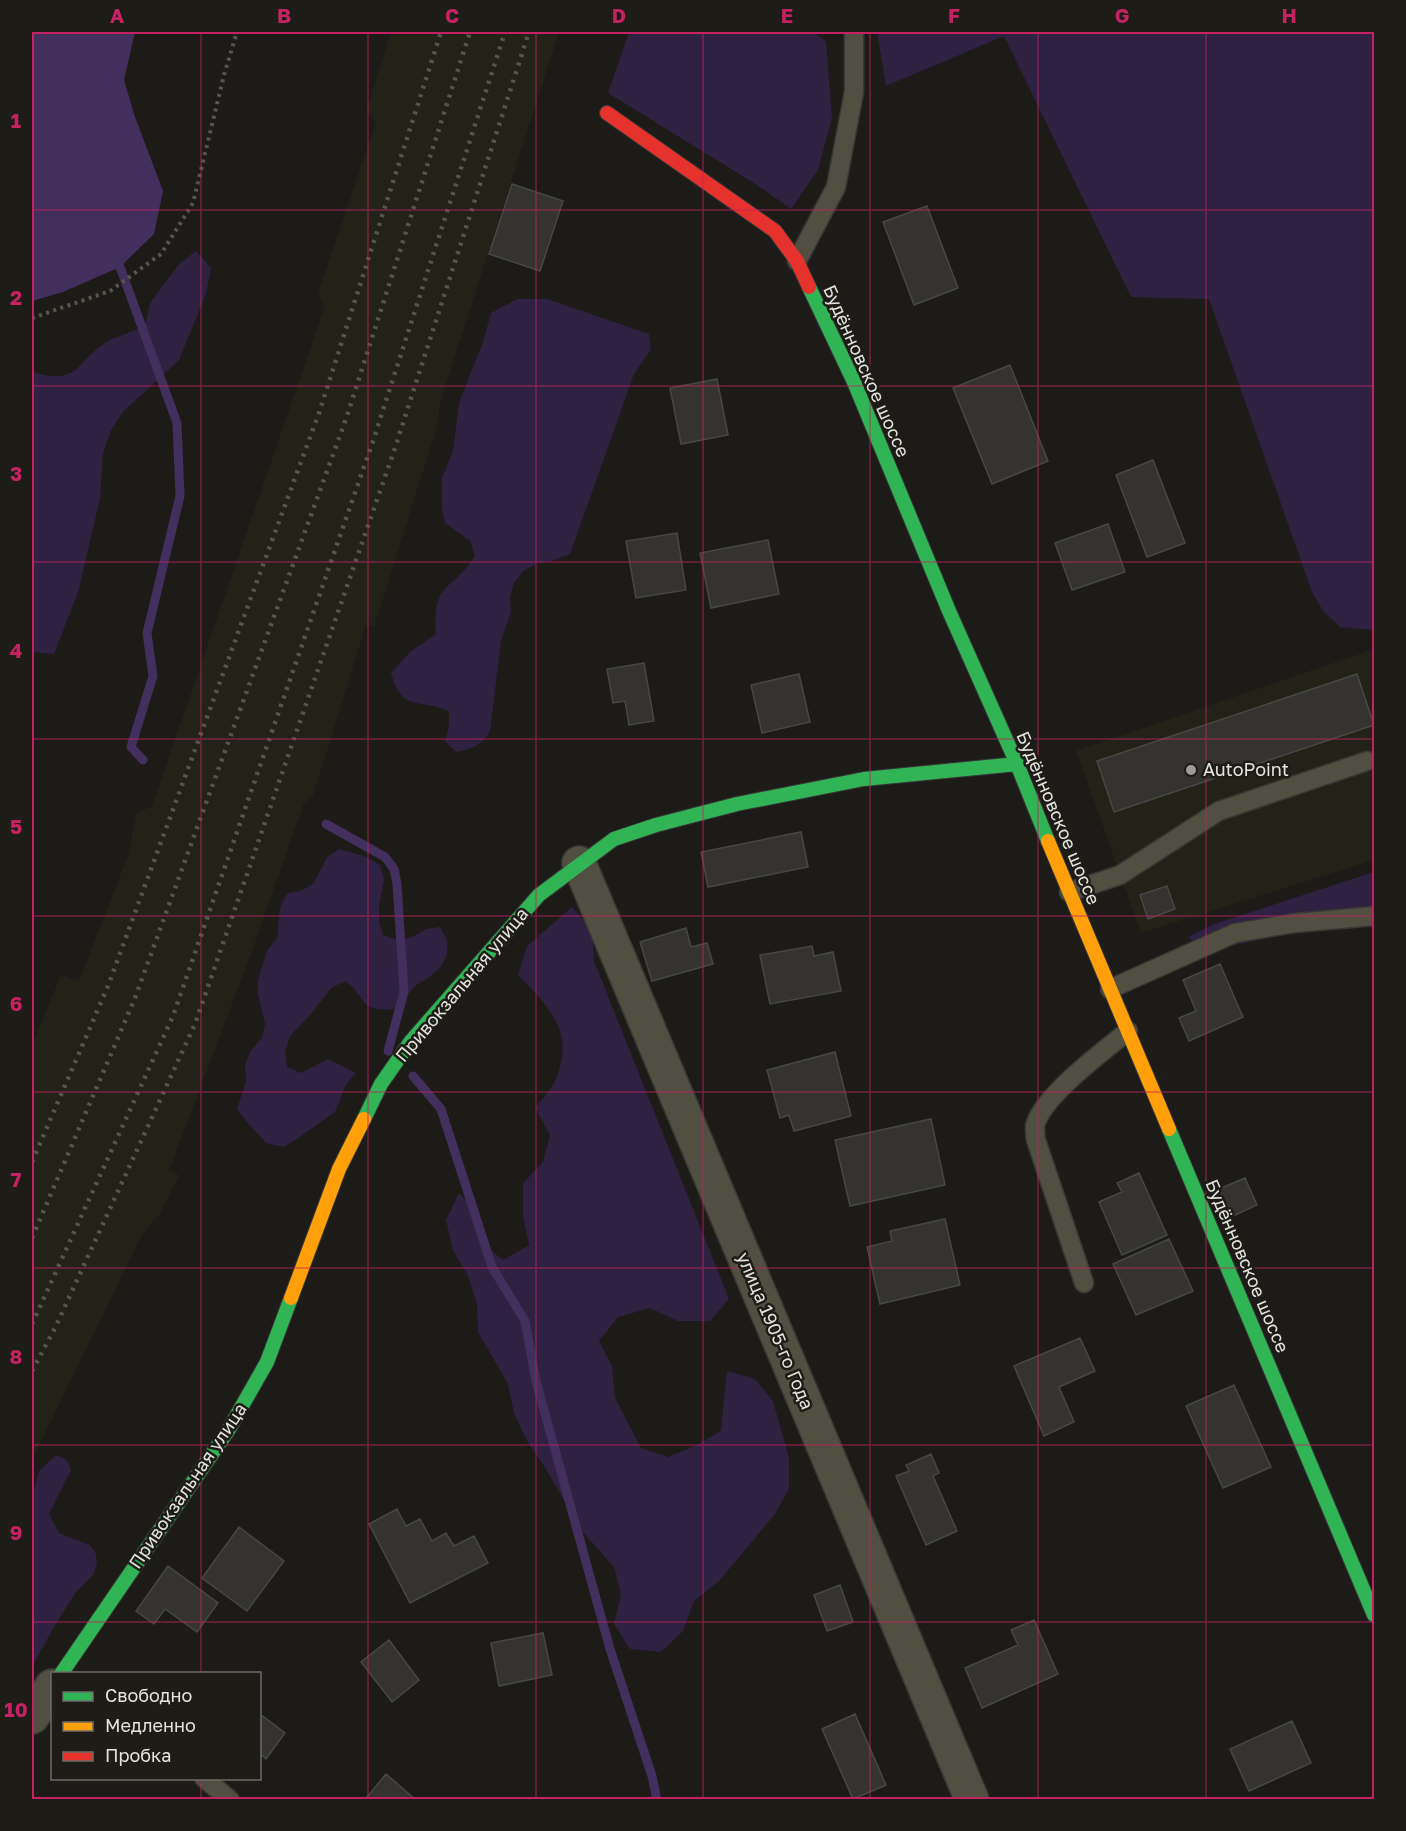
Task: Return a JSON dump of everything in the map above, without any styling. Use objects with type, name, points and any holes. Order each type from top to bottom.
[{"type":"street","name":"Будённовское шоссе","points":[[607,113],[775,231],[797,261],[854,382],[1373,1608]]},
{"type":"street","name":"Привокзальная улица","points":[[65,1672],[229,1430],[267,1362],[339,1169],[381,1084],[411,1041],[539,895],[614,838],[656,825],[737,804],[864,779],[1017,764]]},
{"type":"street","name":"улица 1905-го Года","points":[[579,863],[972,1800]]},
{"type":"street","name":"Привокзальная улица","points":[[32,1717],[51,1691]]},
{"type":"lane","points":[[797,261],[836,188],[854,92],[854,32]]},
{"type":"lane","points":[[1069,892],[1120,875],[1219,811],[1367,761]]},
{"type":"lane","points":[[1110,989],[1235,933],[1295,923],[1374,916]]},
{"type":"lane","points":[[1084,1282],[1035,1140],[1035,1126],[1044,1109],[1070,1079],[1128,1030]]},
{"type":"lane","points":[[205,1780],[230,1800]]},
{"type":"path","points":[[32,318],[110,291],[160,254],[193,203],[224,75],[237,32]]},
{"type":"shaded area","points":[[32,32],[135,32],[124,80],[135,117],[163,191],[154,234],[120,267],[63,292],[32,301]]},
{"type":"shaded area","points":[[391,32],[559,32],[440,403],[438,424],[374,627],[366,625],[313,796],[304,803],[252,951],[169,1171],[179,1175],[160,1214],[143,1233],[32,1460],[32,1045],[61,975],[79,981],[129,853],[136,814],[152,806],[325,306],[318,294],[376,122],[366,111]]},
{"type":"shaded area","points":[[629,32],[813,32],[826,41],[832,118],[818,170],[791,209],[757,185],[608,93]]},
{"type":"shaded area","points":[[877,32],[1374,32],[1374,630],[1340,627],[1323,611],[1312,592],[1209,299],[1131,297],[1004,36],[886,86]]},
{"type":"shaded area","points":[[196,251],[211,268],[206,294],[179,360],[123,412],[111,430],[103,453],[100,499],[78,592],[54,654],[32,652],[32,372],[59,376],[67,374],[74,371],[105,343],[145,326],[150,303],[179,264]]},
{"type":"shaded area","points":[[517,299],[547,299],[649,334],[651,349],[634,374],[570,554],[552,561],[538,563],[523,571],[514,583],[510,597],[511,612],[501,641],[490,731],[476,746],[456,752],[445,741],[449,726],[449,711],[406,699],[395,686],[391,673],[411,651],[436,634],[437,604],[441,595],[445,588],[467,568],[475,556],[470,541],[445,523],[442,508],[442,478],[453,451],[459,403],[483,342],[491,313]]},
{"type":"shaded area","points":[[1374,649],[1374,860],[1141,933],[1076,751]]},
{"type":"shaded area","points":[[339,849],[367,857],[380,865],[384,879],[379,922],[383,935],[397,940],[412,937],[426,929],[440,927],[447,940],[447,955],[440,968],[415,986],[394,1009],[375,1009],[369,1006],[346,981],[331,988],[290,1036],[285,1052],[287,1067],[301,1073],[328,1059],[356,1073],[346,1085],[335,1112],[283,1147],[266,1143],[237,1109],[246,1082],[245,1064],[251,1050],[262,1038],[265,1024],[258,994],[258,980],[267,951],[277,938],[280,908],[287,893],[301,891],[314,883],[327,857]]},
{"type":"shaded area","points":[[1374,872],[1374,915],[1202,952],[1188,937],[1214,924]]},
{"type":"shaded area","points":[[572,907],[592,931],[594,961],[729,1299],[710,1321],[678,1321],[650,1308],[618,1317],[599,1341],[612,1366],[615,1398],[641,1448],[668,1457],[695,1446],[721,1431],[727,1371],[755,1379],[773,1401],[789,1458],[789,1489],[775,1514],[719,1581],[694,1601],[683,1631],[661,1652],[630,1649],[614,1624],[621,1595],[614,1567],[573,1521],[560,1493],[527,1441],[514,1413],[508,1384],[478,1332],[477,1304],[468,1276],[453,1250],[446,1220],[459,1193],[478,1214],[482,1243],[503,1260],[529,1245],[523,1216],[523,1183],[543,1162],[550,1135],[535,1108],[554,1083],[563,1050],[557,1023],[550,1011],[518,975],[527,946]]},
{"type":"shaded area","points":[[56,1455],[67,1460],[71,1470],[49,1514],[59,1533],[90,1545],[96,1554],[97,1564],[93,1575],[76,1592],[32,1667],[32,1497],[39,1471]]},
{"type":"building","points":[[512,184],[563,201],[540,271],[489,254]]},
{"type":"building","points":[[927,206],[958,288],[914,305],[883,222]]},
{"type":"building","points":[[1010,365],[1048,461],[992,484],[953,388]]},
{"type":"building","points":[[717,379],[728,435],[681,444],[670,388]]},
{"type":"building","points":[[1153,460],[1185,543],[1147,557],[1116,475]]},
{"type":"building","points":[[1108,524],[1125,572],[1072,590],[1055,543]]},
{"type":"building","points":[[677,533],[686,590],[636,598],[626,541]]},
{"type":"building","points":[[768,540],[779,594],[711,608],[700,553]]},
{"type":"building","points":[[644,663],[654,721],[629,725],[625,701],[613,703],[607,669]]},
{"type":"building","points":[[799,674],[810,722],[762,733],[751,685]]},
{"type":"building","points":[[1357,674],[1374,725],[1114,812],[1097,761]]},
{"type":"building","points":[[801,832],[808,867],[708,887],[701,852]]},
{"type":"building","points":[[1167,886],[1175,909],[1148,919],[1140,895]]},
{"type":"building","points":[[686,928],[691,947],[707,943],[713,964],[652,981],[640,942]]},
{"type":"building","points":[[812,946],[814,956],[833,952],[841,991],[770,1004],[760,955]]},
{"type":"building","points":[[1220,964],[1243,1017],[1189,1041],[1179,1018],[1196,1011],[1183,980]]},
{"type":"building","points":[[835,1052],[851,1116],[794,1131],[789,1115],[780,1118],[767,1070]]},
{"type":"building","points":[[931,1119],[945,1185],[850,1206],[835,1140]]},
{"type":"building","points":[[1139,1173],[1167,1235],[1122,1255],[1099,1202],[1122,1192],[1117,1183]]},
{"type":"building","points":[[1245,1178],[1257,1205],[1231,1217],[1219,1189]]},
{"type":"building","points":[[945,1219],[960,1285],[880,1304],[867,1247],[892,1241],[890,1231]]},
{"type":"building","points":[[1169,1239],[1193,1291],[1136,1315],[1113,1264]]},
{"type":"building","points":[[1080,1338],[1095,1371],[1059,1387],[1074,1422],[1044,1436],[1014,1366]]},
{"type":"building","points":[[1234,1385],[1271,1467],[1223,1488],[1186,1406]]},
{"type":"building","points":[[931,1454],[939,1473],[933,1476],[957,1531],[926,1545],[896,1476],[909,1471],[906,1465]]},
{"type":"building","points":[[397,1509],[406,1526],[420,1519],[432,1541],[446,1533],[454,1546],[474,1536],[488,1563],[410,1603],[369,1524]]},
{"type":"building","points":[[239,1527],[284,1561],[247,1611],[202,1578]]},
{"type":"building","points":[[168,1566],[218,1603],[197,1632],[165,1609],[154,1624],[136,1611]]},
{"type":"building","points":[[840,1585],[853,1622],[827,1631],[814,1595]]},
{"type":"building","points":[[1034,1620],[1058,1674],[982,1708],[965,1668],[1018,1645],[1011,1630]]},
{"type":"building","points":[[543,1633],[552,1675],[499,1686],[491,1643]]},
{"type":"building","points":[[389,1640],[419,1680],[392,1702],[361,1662]]},
{"type":"building","points":[[855,1714],[886,1785],[853,1799],[822,1729]]},
{"type":"building","points":[[261,1715],[285,1733],[266,1759],[261,1755]]},
{"type":"building","points":[[1292,1721],[1311,1763],[1249,1791],[1230,1749]]},
{"type":"building","points":[[386,1774],[416,1800],[370,1800],[367,1797]]},
{"type":"waterway","points":[[115,256],[177,423],[180,496],[147,633],[153,676],[131,747],[143,760]]},
{"type":"waterway","points":[[326,824],[385,857],[394,869],[404,992],[388,1051]]},
{"type":"waterway","points":[[413,1076],[441,1109],[492,1267],[525,1321],[536,1381],[610,1649],[652,1776],[657,1800]]},
{"type":"railway","points":[[32,1162],[108,986],[319,413],[441,32]]},
{"type":"railway","points":[[32,1238],[135,998],[346,419],[470,32]]},
{"type":"railway","points":[[32,1324],[173,1016],[373,441],[505,32]]},
{"type":"railway","points":[[32,1371],[55,1328],[195,1024],[395,448],[529,32]]},
{"type":"traffic: fast","points":[[809,287],[854,382],[1048,841]]},
{"type":"traffic: fast","points":[[364,1119],[381,1084],[411,1041],[539,895],[614,839],[656,825],[737,804],[864,779],[1017,764]]},
{"type":"traffic: fast","points":[[1169,1129],[1374,1615]]},
{"type":"traffic: fast","points":[[62,1672],[229,1429],[267,1362],[291,1298]]},
{"type":"traffic: slow","points":[[1048,841],[1169,1129]]},
{"type":"traffic: slow","points":[[291,1298],[339,1169],[364,1119]]},
{"type":"traffic: jam","points":[[607,113],[775,231],[797,261],[809,287]]},
{"type":"place","name":"AutoPoint","points":[[1191,770]]}]
